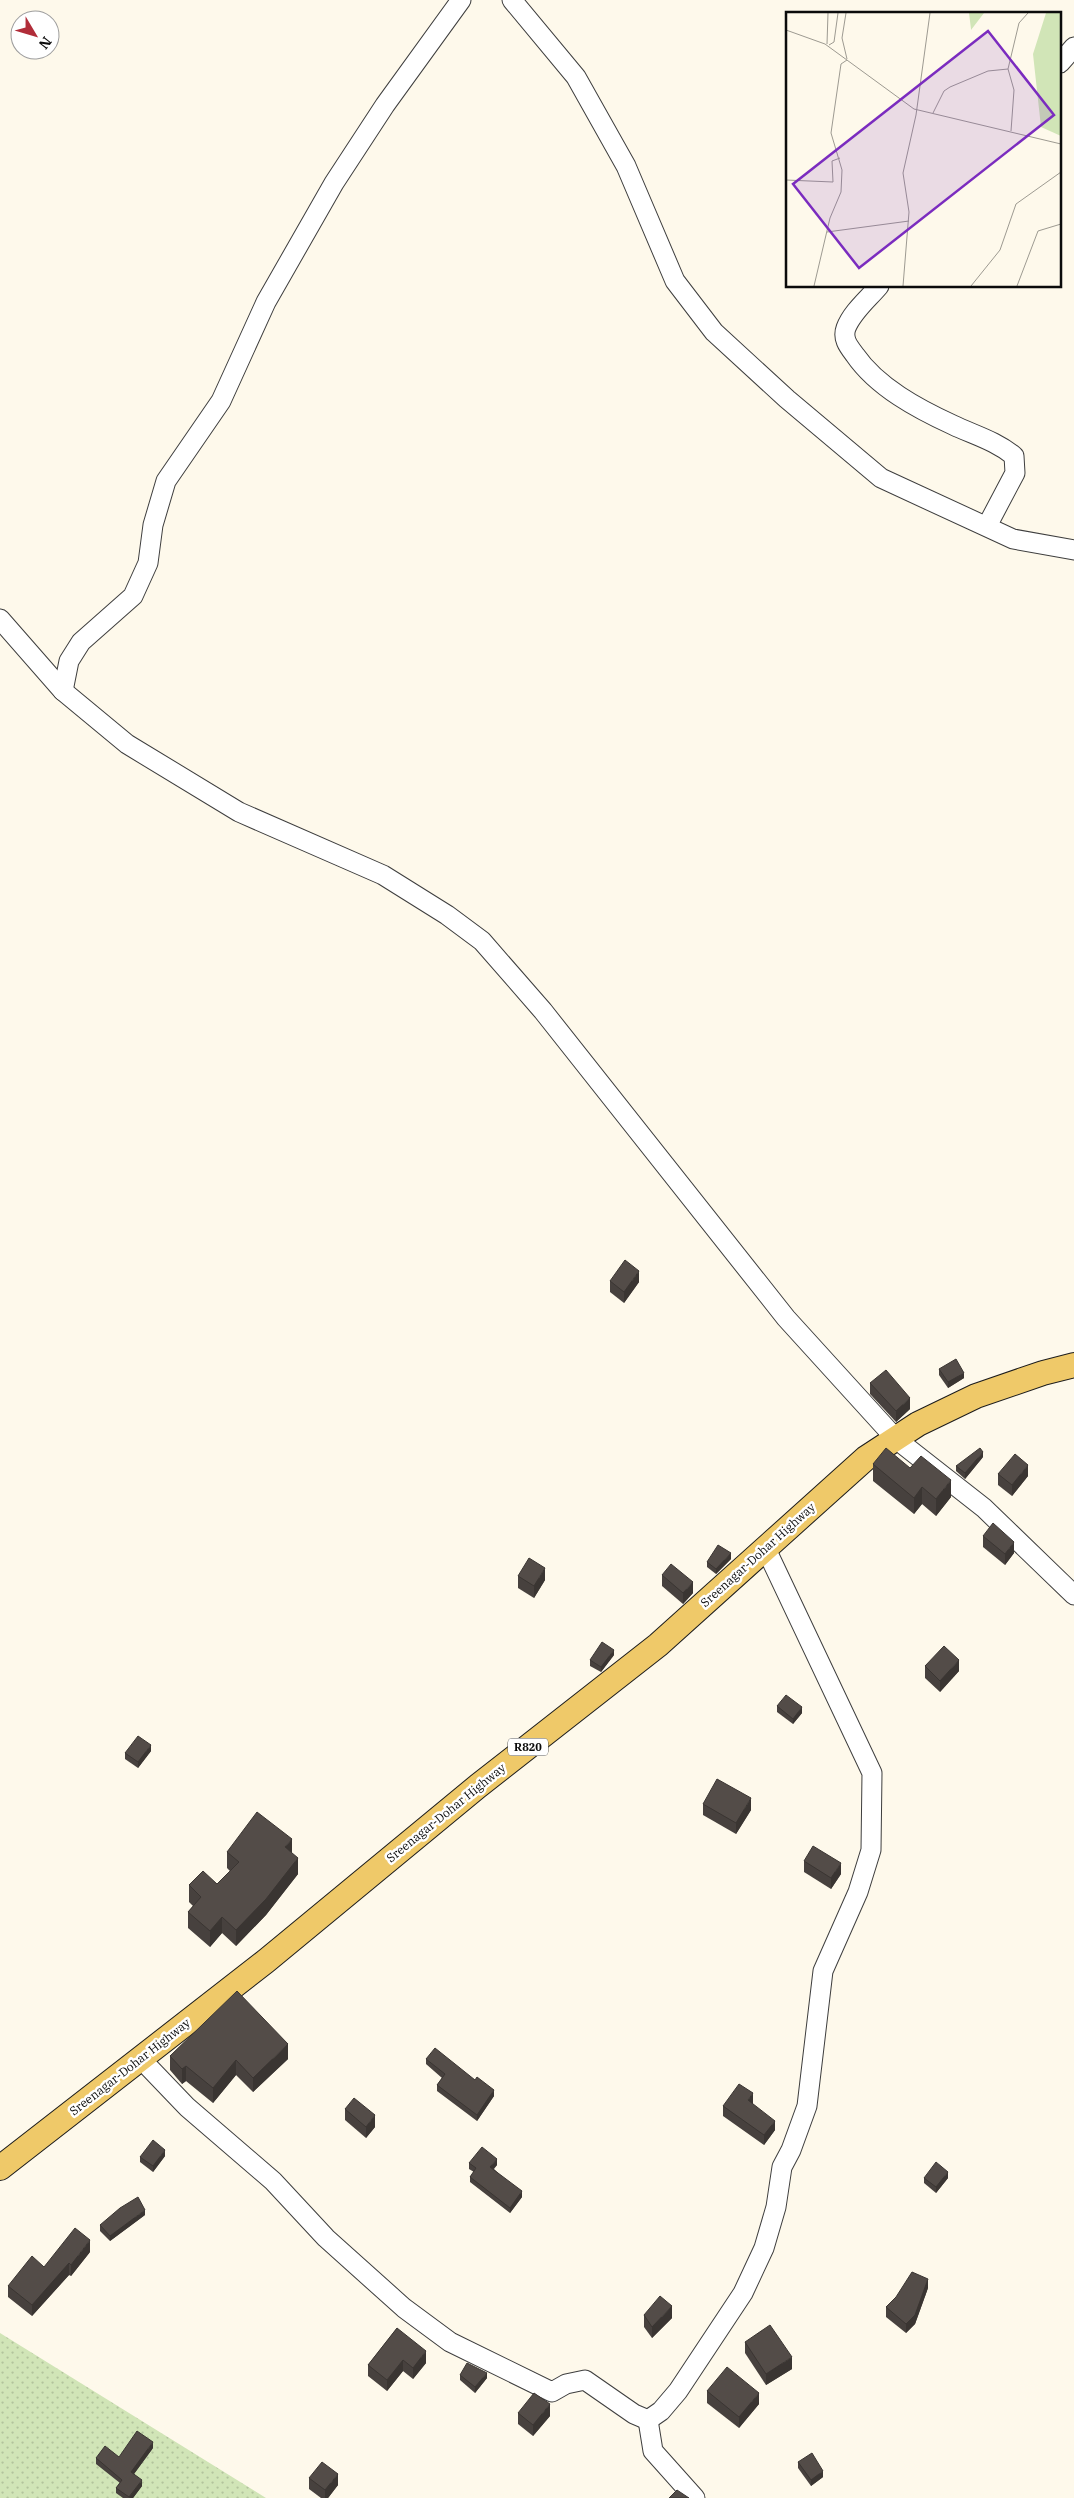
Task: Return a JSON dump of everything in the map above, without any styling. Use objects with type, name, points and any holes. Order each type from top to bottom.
[{"type":"main road","name":"Sreenagar-Dohar Highway","points":[[0,2168],[266,1961],[478,1786],[658,1645],[866,1458],[918,1424],[976,1396],[1043,1373],[1074,1365]]},
{"type":"street","points":[[63,691],[69,661],[82,642],[133,596],[148,563],[153,525],[166,481],[221,401],[266,302],[334,183],[396,89],[462,0]]},
{"type":"street","points":[[512,0],[576,77],[626,166],[675,282],[714,332],[787,399],[881,478],[1013,539],[1074,550]]},
{"type":"street","points":[[1062,62],[1074,47]]},
{"type":"street","points":[[878,288],[853,315],[846,329],[846,343],[865,369],[906,400],[952,424],[1002,446],[1014,456],[1015,473],[987,526]]},
{"type":"street","points":[[0,619],[63,691],[127,744],[238,812],[383,876],[448,915],[482,941],[543,1011],[786,1318],[896,1439],[984,1508],[1074,1595]]},
{"type":"street","points":[[648,2420],[661,2411],[678,2391],[743,2293],[764,2248],[776,2207],[782,2167],[791,2150],[807,2106],[823,1971],[858,1892],[871,1850],[872,1773],[766,1549]]},
{"type":"street","points":[[141,2059],[188,2107],[273,2181],[326,2238],[404,2308],[450,2342],[552,2392],[566,2384],[585,2380],[634,2414],[648,2420]]},
{"type":"street","points":[[648,2420],[653,2451],[695,2498]]},
{"type":"green space","points":[[0,2333],[266,2498],[0,2498]]},
{"type":"building","points":[[625,1260],[639,1271],[624,1292],[610,1281]]},
{"type":"building","points":[[956,1359],[964,1373],[948,1382],[939,1369]]},
{"type":"building","points":[[886,1370],[910,1398],[896,1411],[870,1383]]},
{"type":"building","points":[[886,1448],[910,1468],[921,1456],[951,1480],[936,1499],[922,1487],[914,1498],[873,1464]]},
{"type":"building","points":[[980,1448],[983,1452],[965,1473],[956,1466]]},
{"type":"building","points":[[1015,1454],[1028,1465],[1012,1485],[998,1474]]},
{"type":"building","points":[[993,1523],[1014,1542],[1005,1554],[983,1536]]},
{"type":"building","points":[[718,1545],[731,1553],[716,1569],[707,1562]]},
{"type":"building","points":[[529,1558],[545,1568],[534,1586],[518,1576]]},
{"type":"building","points":[[671,1564],[693,1582],[683,1593],[662,1575]]},
{"type":"building","points":[[602,1642],[614,1650],[601,1667],[590,1660]]},
{"type":"building","points":[[944,1646],[959,1660],[940,1681],[925,1666]]},
{"type":"building","points":[[786,1695],[802,1707],[793,1719],[777,1706]]},
{"type":"building","points":[[138,1736],[151,1745],[138,1762],[125,1753]]},
{"type":"building","points":[[717,1779],[751,1798],[736,1823],[703,1804]]},
{"type":"building","points":[[257,1812],[292,1839],[285,1847],[298,1858],[266,1899],[236,1930],[222,1917],[210,1931],[188,1912],[201,1897],[189,1885],[203,1871],[217,1884],[239,1862],[227,1852]]},
{"type":"building","points":[[813,1846],[841,1863],[831,1878],[804,1861]]},
{"type":"building","points":[[237,1991],[288,2044],[253,2078],[236,2060],[213,2088],[186,2066],[182,2069],[170,2056]]},
{"type":"building","points":[[435,2048],[475,2080],[477,2077],[494,2090],[477,2115],[437,2085],[445,2074],[426,2059]]},
{"type":"building","points":[[739,2084],[753,2093],[748,2100],[775,2121],[764,2135],[723,2106]]},
{"type":"building","points":[[354,2098],[375,2115],[366,2127],[345,2109]]},
{"type":"building","points":[[153,2140],[165,2150],[153,2166],[140,2157]]},
{"type":"building","points":[[482,2147],[497,2159],[490,2167],[522,2191],[510,2208],[470,2177],[476,2168],[469,2163]]},
{"type":"building","points":[[936,2162],[948,2172],[936,2187],[924,2178]]},
{"type":"building","points":[[138,2197],[145,2210],[110,2236],[100,2225],[120,2208]]},
{"type":"building","points":[[75,2228],[90,2240],[71,2265],[69,2263],[32,2305],[8,2286],[32,2256],[44,2267]]},
{"type":"building","points":[[912,2272],[928,2279],[915,2315],[906,2324],[886,2307],[896,2297]]},
{"type":"building","points":[[660,2296],[672,2306],[652,2327],[644,2315]]},
{"type":"building","points":[[770,2325],[792,2357],[766,2374],[745,2342]]},
{"type":"building","points":[[397,2328],[426,2351],[413,2368],[403,2360],[387,2380],[368,2365]]},
{"type":"building","points":[[467,2363],[487,2373],[475,2387],[460,2375]]},
{"type":"building","points":[[727,2367],[759,2393],[739,2417],[707,2391]]},
{"type":"building","points":[[534,2393],[550,2404],[533,2425],[518,2413]]},
{"type":"building","points":[[137,2431],[153,2442],[131,2472],[142,2480],[129,2497],[116,2488],[122,2480],[96,2458],[105,2446],[119,2457]]},
{"type":"building","points":[[812,2453],[823,2471],[811,2480],[798,2462]]},
{"type":"building","points":[[322,2462],[338,2474],[325,2490],[309,2478]]},
{"type":"building","points":[[677,2490],[689,2498],[669,2498]]}]
